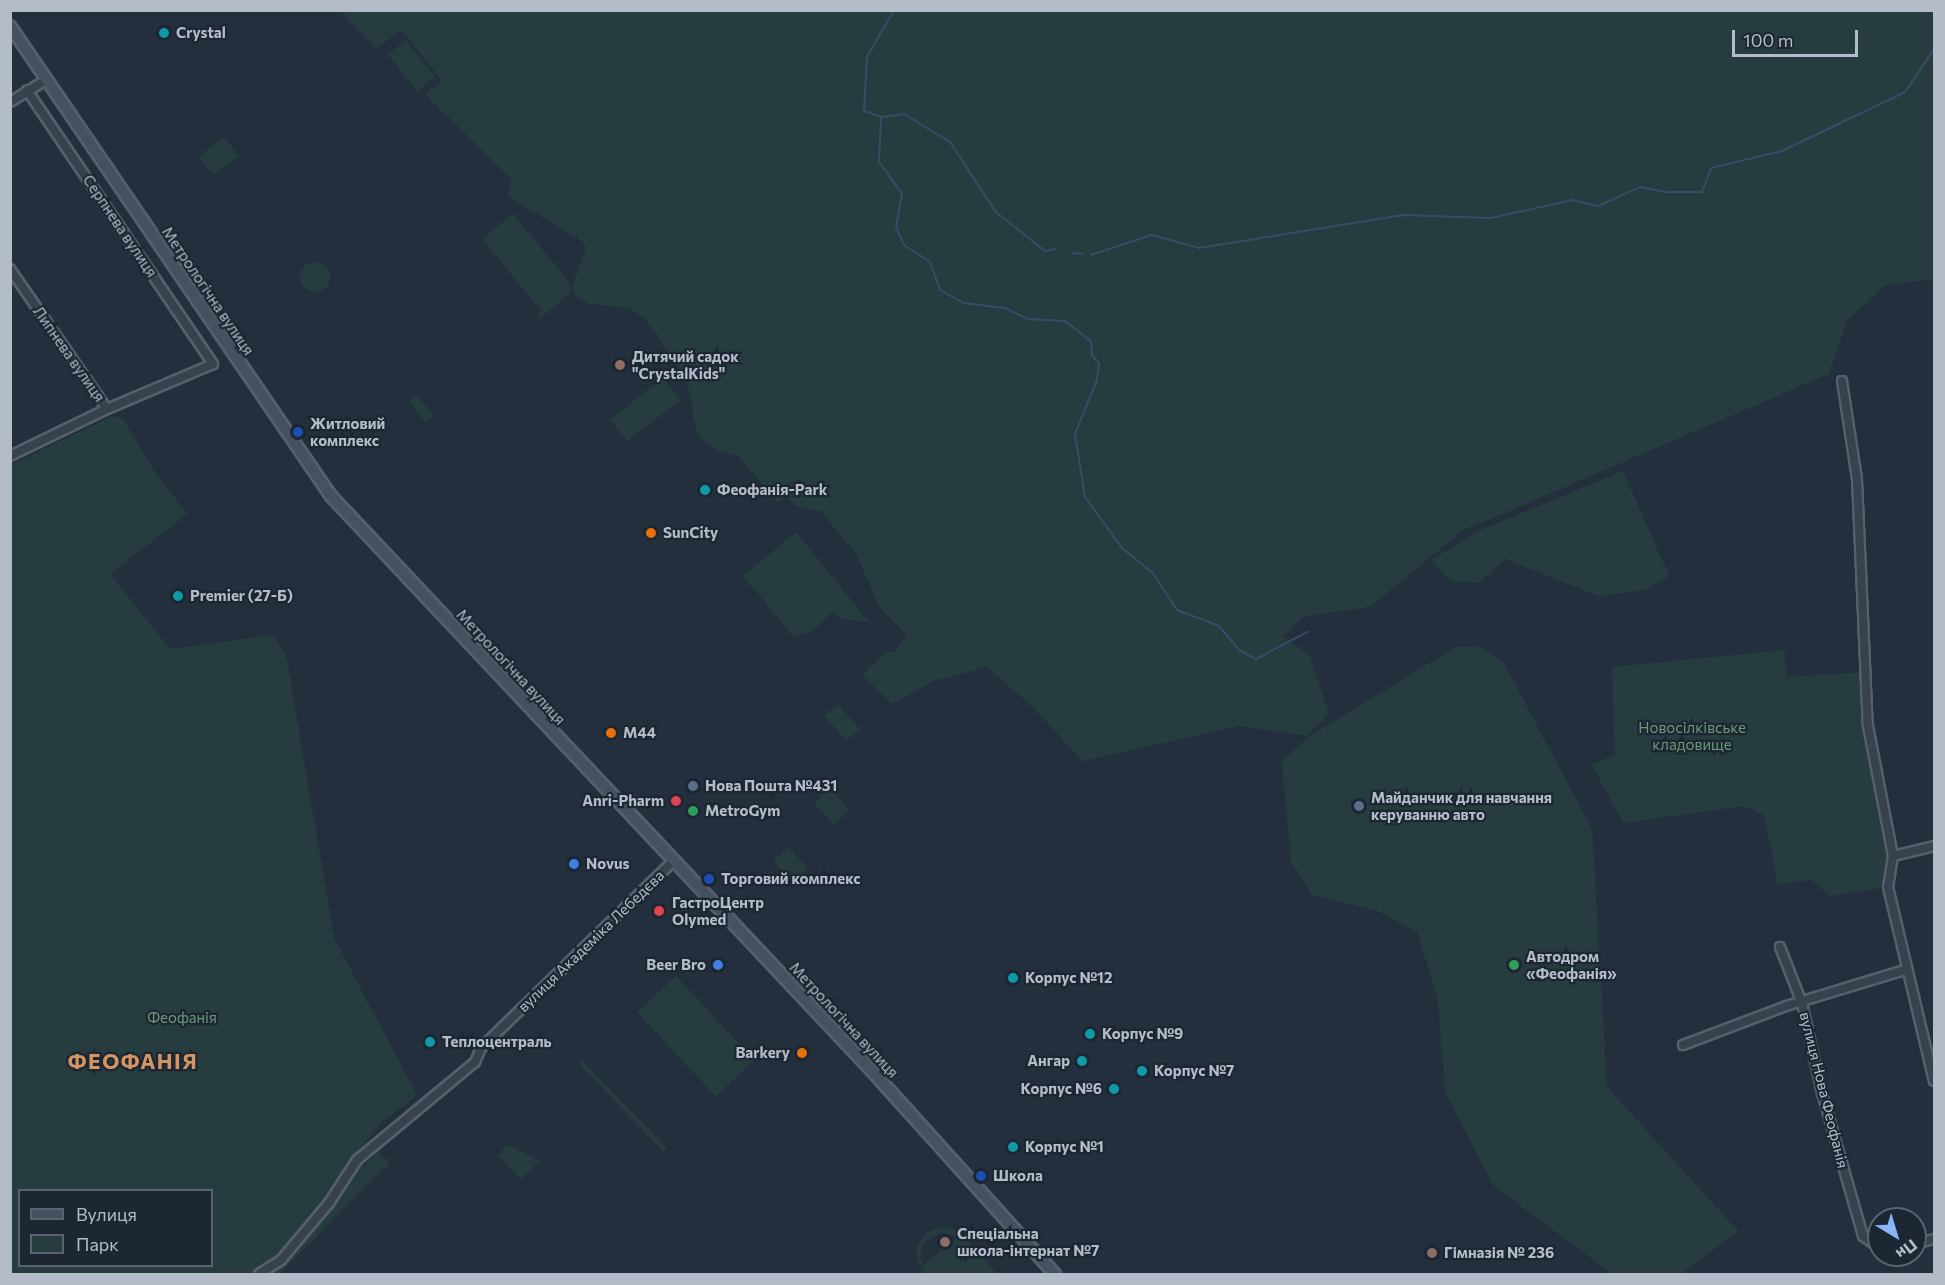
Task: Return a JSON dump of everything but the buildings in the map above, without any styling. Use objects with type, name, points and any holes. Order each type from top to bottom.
[{"type":"street","name":"Метрологічна вулиця","points":[[10,26],[331,496],[881,1081],[1055,1275]]},
{"type":"street","points":[[10,102],[46,80]]},
{"type":"street","name":"Серпнева вулиця","points":[[27,90],[212,362],[212,366],[106,409]]},
{"type":"street","name":"Липнева вулиця","points":[[10,269],[106,409]]},
{"type":"street","points":[[1842,381],[1857,479],[1868,726],[1893,856],[1888,887],[1935,1081]]},
{"type":"street","points":[[10,456],[106,409]]},
{"type":"street","points":[[1893,856],[1935,846]]},
{"type":"street","name":"вулиця Академіка Лебедєва","points":[[259,1275],[281,1260],[328,1203],[357,1160],[475,1062],[488,1041],[673,861]]},
{"type":"street","name":"вулиця Нова Феофанія","points":[[1780,947],[1802,1003],[1822,1093],[1863,1236],[1867,1239]]},
{"type":"street","points":[[1683,1045],[1908,969]]},
{"type":"green space","points":[[340,11],[1934,11],[1934,279],[1884,286],[1847,321],[1829,374],[1462,531],[1370,607],[1304,616],[1283,636],[1309,655],[1329,713],[1307,736],[1239,726],[1082,761],[1033,707],[987,667],[933,681],[892,704],[862,675],[886,652],[895,652],[907,635],[880,608],[856,554],[821,511],[795,506],[787,496],[778,503],[738,456],[719,451],[697,435],[687,379],[645,318],[628,308],[590,304],[575,296],[573,282],[586,250],[582,241],[507,196],[512,180],[425,94],[442,81],[402,30],[377,48]]},
{"type":"green space","points":[[406,40],[435,77],[417,91],[388,54]]},
{"type":"green space","points":[[224,137],[239,156],[214,176],[199,157]]},
{"type":"green space","points":[[513,214],[570,283],[571,292],[538,320],[541,310],[482,239]]},
{"type":"green space","points":[[315,262],[326,266],[330,277],[326,288],[315,292],[304,288],[300,277],[304,266]]},
{"type":"green space","points":[[663,378],[680,400],[627,441],[610,419]]},
{"type":"green space","points":[[416,395],[434,415],[425,422],[409,401]]},
{"type":"green space","name":"Феофанія","points":[[112,416],[124,420],[152,468],[187,514],[110,574],[170,649],[272,635],[286,654],[334,938],[417,1095],[381,1123],[353,1157],[364,1166],[378,1151],[390,1163],[279,1274],[11,1274],[11,465]]},
{"type":"green space","points":[[1623,471],[1669,576],[1645,590],[1599,596],[1505,559],[1479,583],[1451,581],[1431,560],[1481,530]]},
{"type":"green space","points":[[796,532],[869,622],[842,619],[832,612],[813,631],[794,637],[743,576]]},
{"type":"green space","name":"Автодром «Феофанія»","points":[[1478,646],[1504,663],[1592,829],[1607,1087],[1738,1231],[1681,1274],[1612,1274],[1493,1185],[1445,1092],[1438,999],[1417,932],[1376,910],[1312,895],[1291,862],[1282,761],[1310,736],[1456,647]]},
{"type":"green space","name":"Новосілківське кладовище","points":[[1784,650],[1787,677],[1865,672],[1868,726],[1893,856],[1888,887],[1830,896],[1812,880],[1778,884],[1764,815],[1744,806],[1623,823],[1592,765],[1615,754],[1612,667]]},
{"type":"green space","points":[[838,704],[860,729],[846,741],[824,716]]},
{"type":"green space","points":[[829,789],[849,810],[834,824],[814,804]]},
{"type":"green space","points":[[789,847],[808,869],[792,883],[773,861]]},
{"type":"green space","points":[[676,976],[754,1060],[716,1096],[637,1012]]},
{"type":"green space","points":[[582,1060],[667,1148],[663,1151],[578,1063]]},
{"type":"green space","points":[[508,1145],[540,1161],[521,1179],[497,1155]]},
{"type":"green space","points":[[942,1226],[959,1231],[997,1274],[926,1274],[917,1259],[917,1246],[926,1233]],"holes":[[[941,1232],[957,1237],[923,1266],[920,1257],[924,1243]]]},
{"type":"waterway","points":[[894,10],[867,57],[864,111],[881,117],[879,162],[902,194],[896,227],[904,245],[930,262],[940,290],[963,303],[1005,308],[1028,319],[1065,321],[1091,341],[1092,356],[1099,363],[1097,380],[1075,434],[1085,497],[1122,548],[1152,572],[1177,610],[1219,626],[1239,650],[1256,659],[1307,632]]},
{"type":"waterway","points":[[1091,255],[1152,235],[1199,248],[1403,215],[1491,218],[1572,200],[1598,206],[1640,187],[1666,192],[1702,192],[1711,168],[1782,151],[1905,92],[1934,49]]},
{"type":"waterway","points":[[881,117],[904,114],[950,142],[996,212],[1045,251],[1056,249]]},
{"type":"waterway","points":[[1073,253],[1082,254]]},
{"type":"place","name":"Crystal","points":[[164,33]]},
{"type":"place","name":"Дитячий садок \"CrystalKids\"","points":[[620,365]]},
{"type":"place","name":"Житловий комплекс","points":[[298,432]]},
{"type":"place","name":"Феофанія-Park","points":[[705,490]]},
{"type":"place","name":"SunCity","points":[[651,533]]},
{"type":"place","name":"Premier (27-Б)","points":[[178,596]]},
{"type":"place","name":"M44","points":[[611,733]]},
{"type":"place","name":"Нова Пошта №431","points":[[693,786]]},
{"type":"place","name":"Anri-Pharm","points":[[676,801]]},
{"type":"place","name":"Майданчик для навчання керуванню авто","points":[[1359,806]]},
{"type":"place","name":"MetroGym","points":[[693,811]]},
{"type":"place","name":"Novus","points":[[574,864]]},
{"type":"place","name":"Торговий комплекс","points":[[709,879]]},
{"type":"place","name":"ГастроЦентр Olymed","points":[[659,911]]},
{"type":"place","name":"Beer Bro","points":[[718,965]]},
{"type":"place","name":"Автодром «Феофанія»","points":[[1514,965]]},
{"type":"place","name":"Корпус №12","points":[[1013,978]]},
{"type":"place","name":"Корпус №9","points":[[1090,1034]]},
{"type":"place","name":"Теплоцентраль","points":[[430,1042]]},
{"type":"place","name":"Barkery","points":[[802,1053]]},
{"type":"place","name":"Ангар","points":[[1082,1061]]},
{"type":"place","name":"Корпус №7","points":[[1142,1071]]},
{"type":"place","name":"Корпус №6","points":[[1114,1089]]},
{"type":"place","name":"Корпус №1","points":[[1013,1147]]},
{"type":"place","name":"Школа","points":[[981,1176]]},
{"type":"place","name":"Спеціальна школа-інтернат №7","points":[[945,1242]]},
{"type":"place","name":"Гімназія № 236","points":[[1432,1253]]},
{"type":"district","name":"ФЕОФАНІЯ","points":[[133,1061]]}]
